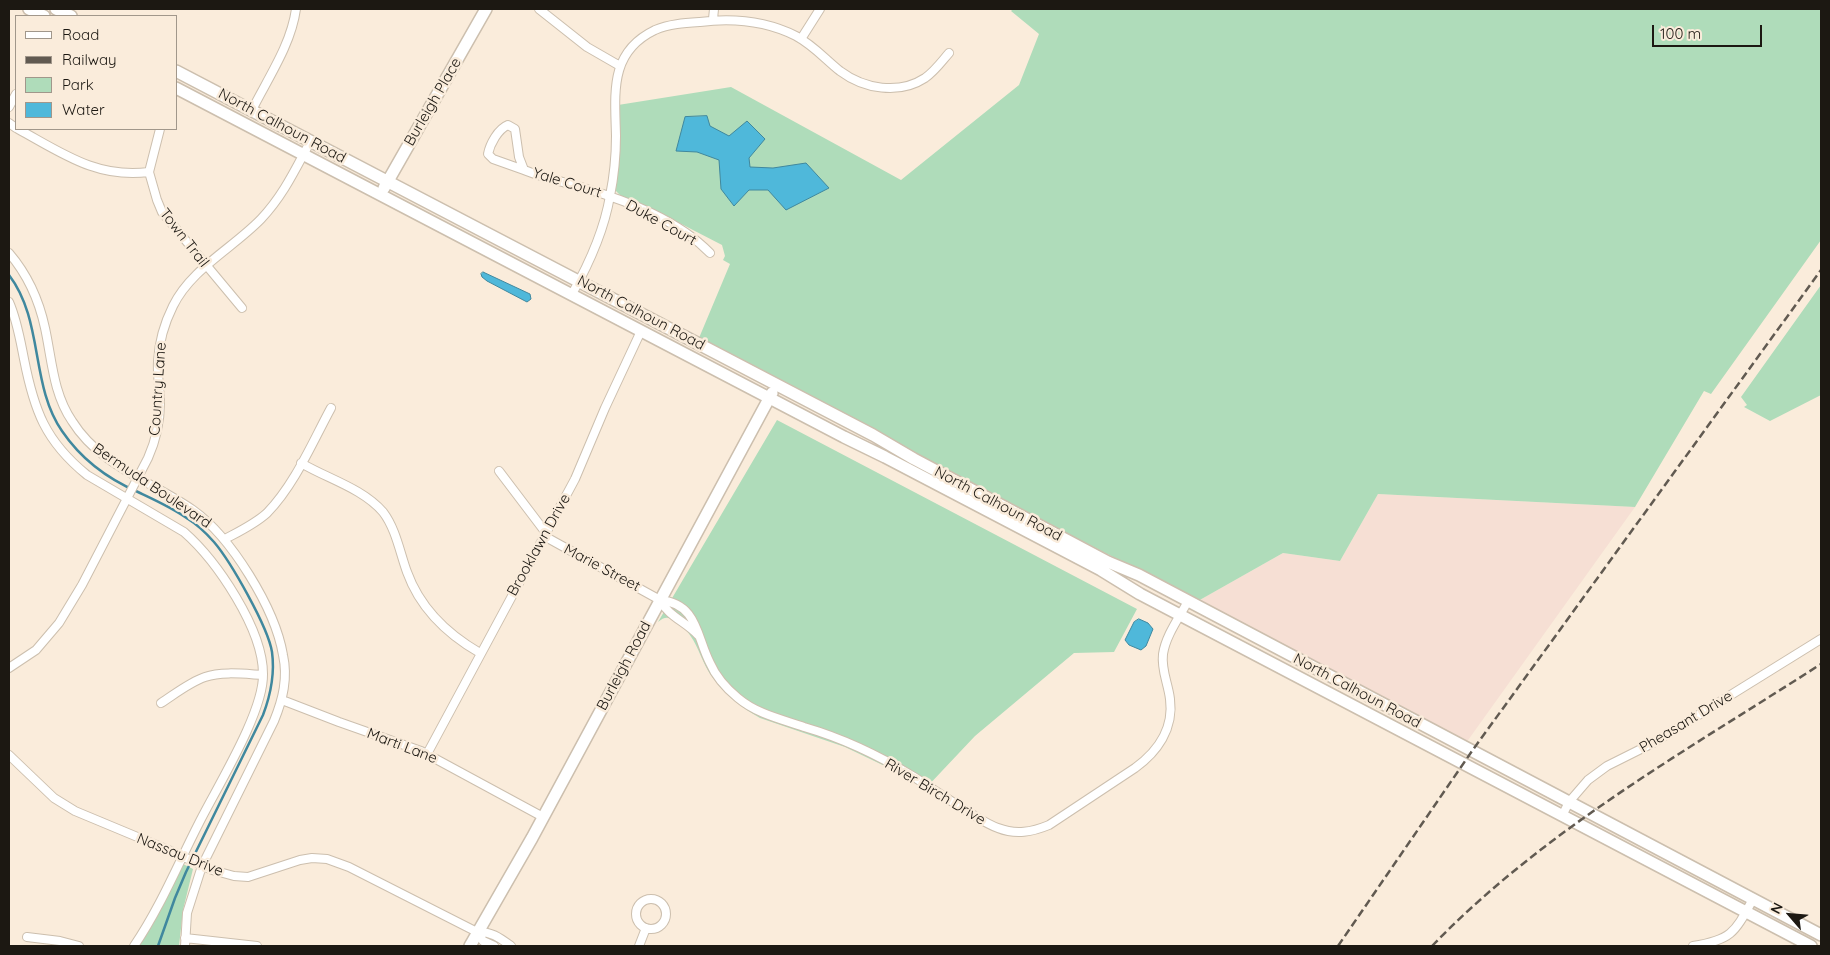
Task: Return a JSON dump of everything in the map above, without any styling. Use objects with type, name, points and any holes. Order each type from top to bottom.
[{"type":"main road","points":[[29,9],[42,15]]},
{"type":"main road","points":[[56,9],[69,15]]},
{"type":"main road","name":"Burleigh Place","points":[[381,195],[486,9]]},
{"type":"main road","name":"North Calhoun Road","points":[[180,73],[776,384],[1108,562],[1139,575],[1821,935]]},
{"type":"main road","name":"North Calhoun Road","points":[[178,89],[306,150],[381,195],[1092,566],[1181,615],[1811,946]]},
{"type":"main road","name":"Burleigh Road","points":[[470,946],[543,817],[776,384]]},
{"type":"street","points":[[252,110],[286,44],[296,9]]},
{"type":"street","points":[[539,9],[587,47],[620,66]]},
{"type":"street","points":[[713,19],[714,9]]},
{"type":"street","points":[[801,39],[820,9]]},
{"type":"street","points":[[572,294],[598,238],[610,196],[616,137],[615,85],[620,66],[631,49],[645,36],[664,27],[713,19],[754,22],[784,31],[801,39],[855,80],[884,88],[914,84],[926,78],[949,53]]},
{"type":"street","points":[[9,107],[15,96]]},
{"type":"street","name":"Yale Court","points":[[524,170],[518,158],[515,129],[508,125],[504,126],[488,154],[493,159],[524,170],[610,196]]},
{"type":"street","points":[[21,130],[68,157],[97,169],[133,174],[149,172],[160,130]]},
{"type":"street","name":"Country Lane","points":[[9,668],[36,650],[59,623],[82,585],[152,449],[158,429],[160,401],[158,362],[163,331],[173,306],[179,296],[206,266],[250,230],[278,200],[306,150]]},
{"type":"street","name":"Town Trail","points":[[149,172],[150,180],[162,212],[242,308]]},
{"type":"street","name":"Duke Court","points":[[610,196],[662,220],[701,244],[710,253]]},
{"type":"street","name":"Bermuda Boulevard","points":[[9,254],[24,275],[38,303],[45,329],[55,384],[66,412],[78,432],[93,448],[136,481],[191,509],[206,520],[225,539],[252,580],[280,639],[284,656],[285,674],[282,700],[270,730],[198,864],[187,913],[185,946]]},
{"type":"street","name":"Bermuda Boulevard","points":[[9,302],[18,327],[32,392],[48,434],[54,444],[73,465],[87,475],[128,496],[184,532],[207,554],[221,574],[259,644],[263,675],[262,686],[251,720],[184,858],[134,946]]},
{"type":"street","name":"Brooklawn Drive","points":[[427,754],[582,464],[604,408],[641,332]]},
{"type":"street","points":[[225,539],[250,526],[267,513],[302,463],[331,408]]},
{"type":"street","points":[[302,463],[360,494],[384,514],[397,540],[412,585],[426,609],[447,630],[480,653]]},
{"type":"street","name":"Marie Street","points":[[499,472],[545,535],[660,600]]},
{"type":"street","name":"River Birch Drive","points":[[660,600],[673,601],[692,618],[716,674],[743,703],[771,717],[805,727],[863,750],[905,772],[988,824],[1011,832],[1036,830],[1049,825],[1148,759],[1160,744],[1167,730],[1171,709],[1162,669],[1164,652],[1188,601]]},
{"type":"street","name":"Pheasant Drive","points":[[1562,816],[1569,802],[1588,780],[1607,766],[1655,742],[1821,638]]},
{"type":"street","points":[[161,703],[206,676],[219,674],[263,675]]},
{"type":"street","name":"Marti Lane","points":[[282,700],[427,754],[543,817]]},
{"type":"street","name":"Nassau Drive","points":[[10,759],[63,804],[220,873],[248,877],[300,860],[327,859],[349,867],[477,932],[486,932],[494,935],[511,946]]},
{"type":"street","points":[[1693,946],[1717,941],[1730,935],[1738,926],[1753,899]]},
{"type":"street","points":[[639,946],[646,928]]},
{"type":"street","name":"Nassau Drive","points":[[477,932],[483,941],[494,946]]},
{"type":"street","points":[[27,937],[60,941],[79,946]]},
{"type":"street","points":[[185,938],[257,946]]},
{"type":"shaded area","points":[[1378,494],[1635,507],[1466,743],[1198,601],[1283,553],[1340,561]]},
{"type":"green space","points":[[1013,9],[1821,9],[1821,240],[1711,394],[1704,391],[1635,507],[1378,494],[1340,561],[1283,553],[1198,601],[916,455],[878,431],[699,338],[730,264],[723,260],[725,256],[722,245],[660,213],[621,196],[616,191],[618,105],[731,87],[901,180],[1019,85],[1039,34],[1011,11]]},
{"type":"green space","points":[[1821,285],[1821,395],[1770,421],[1744,407],[1747,405],[1741,397]]},
{"type":"green space","points":[[777,420],[1137,609],[1114,652],[1074,653],[975,736],[925,789],[891,769],[845,747],[760,718],[747,710],[734,701],[718,684],[708,670],[693,640],[683,627],[673,619],[668,618],[658,622]]},
{"type":"green space","points":[[181,863],[193,869],[183,910],[179,946],[137,946]]},
{"type":"water","points":[[707,116],[710,126],[729,136],[747,121],[765,139],[749,158],[750,167],[773,168],[806,163],[829,188],[786,210],[768,190],[749,190],[734,206],[721,189],[719,160],[697,152],[676,151],[685,117]]},
{"type":"water","points":[[483,272],[530,294],[531,299],[527,302],[487,281],[482,277],[481,274]]},
{"type":"water","points":[[1139,619],[1148,623],[1153,629],[1146,646],[1141,650],[1129,645],[1125,640],[1134,622]]},
{"type":"waterway","points":[[9,275],[20,293],[28,312],[45,394],[52,413],[62,431],[78,451],[96,467],[116,481],[176,511],[208,535],[221,551],[248,595],[264,627],[272,652],[272,684],[263,715],[186,872],[158,946]]},
{"type":"railway","points":[[1338,946],[1472,751],[1821,270]]},
{"type":"railway","points":[[1432,946],[1475,904],[1521,865],[1569,829],[1668,761],[1821,664]]}]
